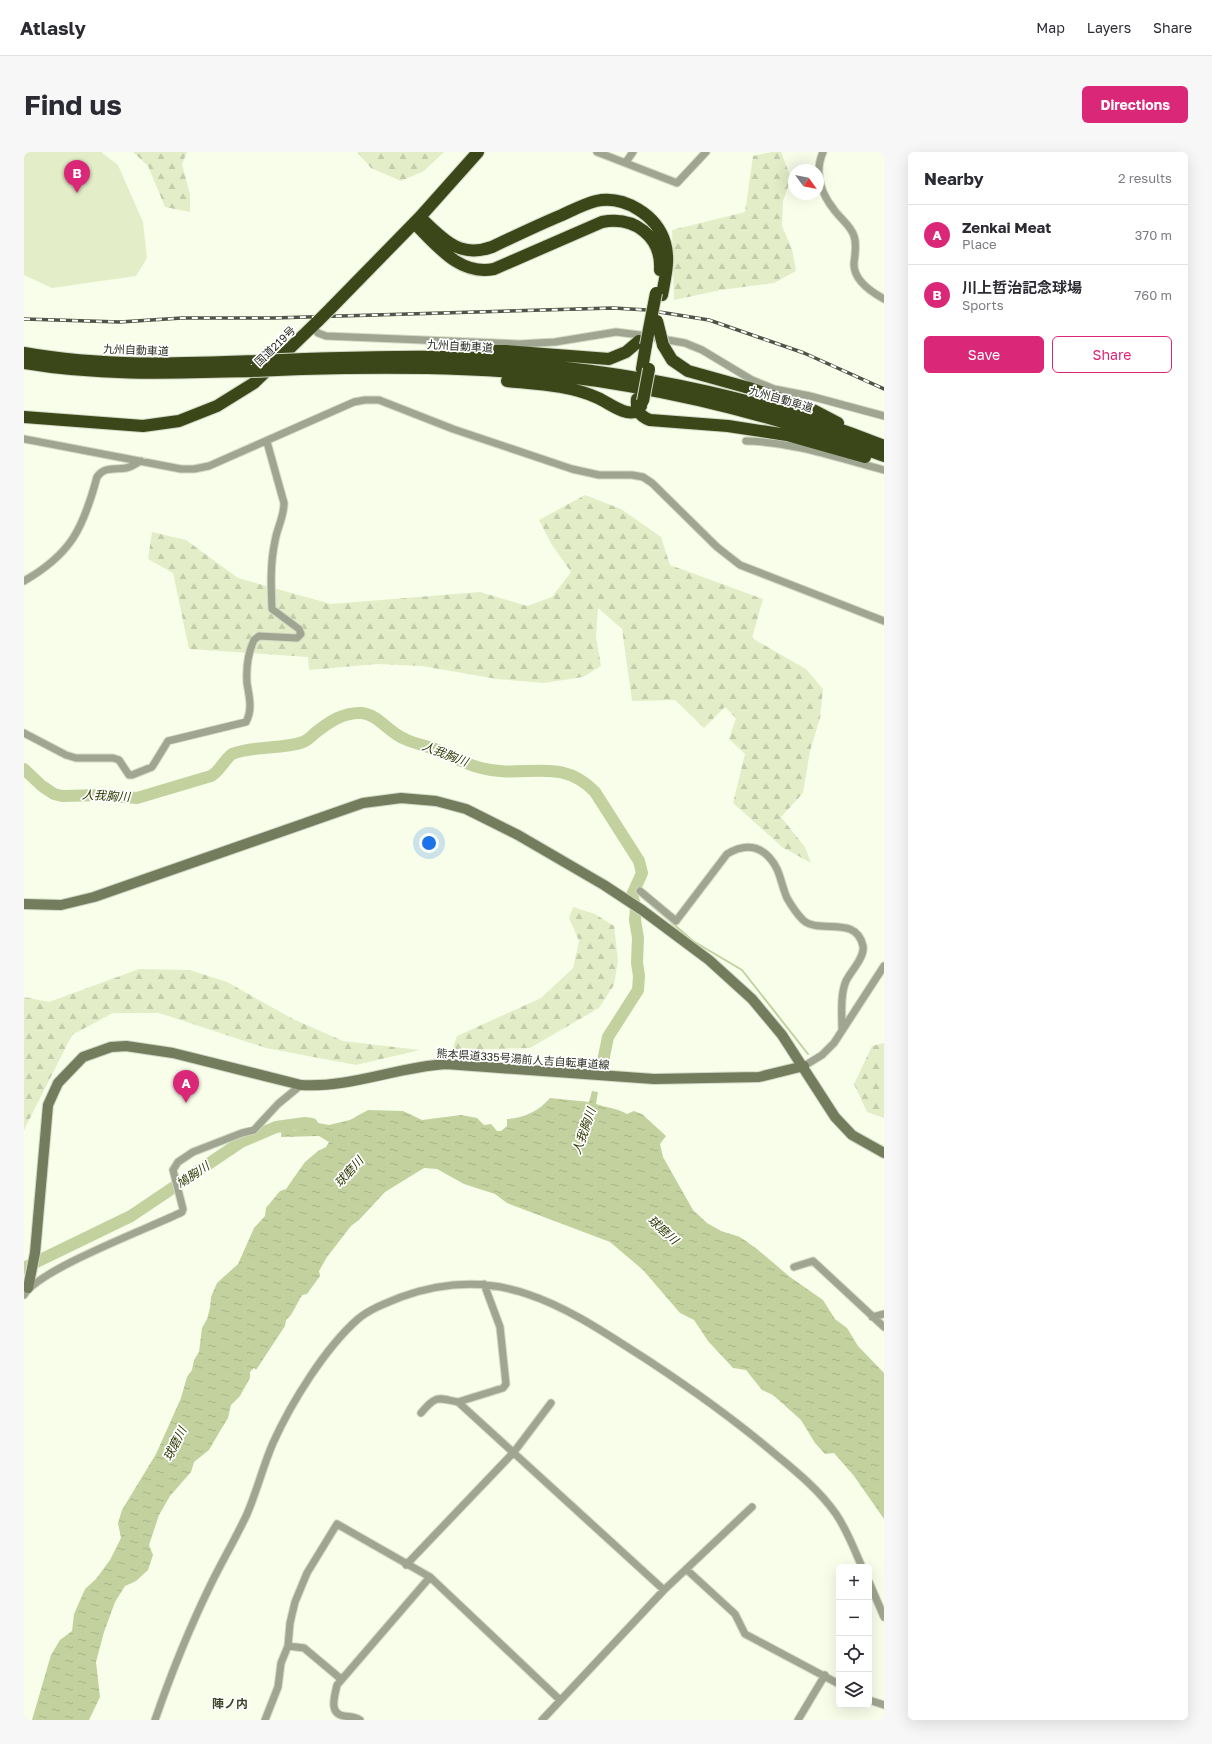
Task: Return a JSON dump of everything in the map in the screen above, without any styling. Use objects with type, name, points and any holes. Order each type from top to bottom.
[{"type":"highway","name":"国道219号","points":[[24,416],[143,426],[179,421],[217,406],[254,383],[315,324],[417,220],[478,152]]},
{"type":"highway","points":[[417,220],[453,246],[476,251],[492,247],[584,205],[609,200],[619,201],[646,214],[654,222],[662,236],[667,263],[659,294],[637,411]]},
{"type":"highway","points":[[417,220],[453,260],[465,268],[480,271],[494,270],[602,222],[611,220],[628,222],[645,231],[657,248],[660,268],[659,294]]},
{"type":"highway","points":[[386,356],[446,352],[505,351],[609,358],[650,344]]},
{"type":"highway","points":[[650,344],[688,371],[750,388],[815,411],[869,440]]},
{"type":"highway","name":"九州自動車道","points":[[24,353],[81,360],[133,363],[254,366]]},
{"type":"highway","name":"九州自動車道","points":[[24,363],[80,370],[126,373],[303,364],[386,356],[446,357],[506,361],[570,368],[692,388],[752,403],[884,446]]},
{"type":"highway","name":"九州自動車道","points":[[303,364],[443,369],[568,377],[628,386],[681,396],[748,412],[822,434],[884,456]]},
{"type":"highway","points":[[443,369],[496,379],[563,387],[597,397],[629,413],[637,411]]},
{"type":"highway","points":[[637,411],[643,417],[650,420],[728,426],[787,435],[884,463]]},
{"type":"main road","points":[[24,904],[61,905],[94,897],[363,803],[401,798],[436,801],[466,808],[493,821],[604,885],[709,960],[752,999],[768,1016],[804,1066],[835,1117],[852,1135],[874,1149],[884,1153]]},
{"type":"main road","name":"熊本県道335号湯前人吉自転車道線","points":[[26,1292],[35,1253],[48,1125],[48,1105],[58,1083],[83,1057],[111,1048],[140,1047],[173,1053],[301,1084],[320,1086],[422,1066],[446,1064],[654,1079],[759,1076],[804,1066]]},
{"type":"street","points":[[597,152],[626,162],[677,184],[706,152]]},
{"type":"street","points":[[626,162],[633,152]]},
{"type":"street","points":[[823,152],[818,172],[821,186],[835,211],[854,236],[854,266],[860,280],[867,288],[884,299]]},
{"type":"street","points":[[315,324],[318,333],[326,336],[519,344],[555,342],[616,332],[640,335],[685,343],[702,350],[752,380],[774,389],[810,396],[884,416]]},
{"type":"street","points":[[24,438],[181,469],[194,469],[209,466],[354,402],[372,400],[389,403],[453,429],[572,469],[599,475],[632,475],[643,477],[717,548],[740,565],[884,621]]},
{"type":"street","points":[[746,441],[767,442],[822,452],[884,470]]},
{"type":"street","points":[[24,733],[66,756],[76,758],[113,758],[119,760],[128,775],[132,775],[152,767],[168,741],[246,722],[250,706],[247,682],[248,659],[254,640],[259,636],[297,638],[301,634],[299,628],[272,609],[270,578],[275,541],[284,513],[284,503],[266,442]]},
{"type":"street","points":[[24,581],[48,566],[63,553],[85,514],[100,473],[108,469],[127,468],[141,461]]},
{"type":"street","points":[[640,891],[676,921],[727,854],[736,848],[748,845],[758,849],[773,862],[787,897],[804,921],[814,925],[844,927],[858,936],[863,946],[863,954],[846,983],[842,1010],[842,1030]]},
{"type":"street","points":[[804,1066],[822,1055],[834,1043],[884,966]]},
{"type":"street","points":[[26,1292],[62,1266],[182,1212],[183,1209],[173,1170],[178,1162],[192,1152],[242,1132],[254,1130],[278,1104],[301,1084]]},
{"type":"street","points":[[794,1267],[813,1261],[884,1327]]},
{"type":"street","points":[[421,1413],[434,1399],[439,1398],[458,1402],[503,1388],[506,1384],[500,1327],[484,1284]]},
{"type":"street","points":[[155,1720],[170,1677],[210,1587],[247,1513],[273,1443],[299,1396],[328,1352],[344,1332],[361,1317],[384,1303],[420,1290],[441,1286],[484,1284],[502,1286],[529,1294],[576,1317],[618,1342],[696,1392],[741,1425],[789,1465],[830,1506],[846,1530],[861,1564]]},
{"type":"street","points":[[872,1317],[884,1314]]},
{"type":"street","points":[[458,1402],[664,1590]]},
{"type":"street","points":[[406,1565],[514,1452],[551,1403]]},
{"type":"street","points":[[542,1720],[664,1590],[752,1507]]},
{"type":"street","points":[[265,1720],[278,1687],[281,1664],[288,1646],[290,1623],[302,1585],[337,1524],[406,1565],[430,1577],[560,1700]]},
{"type":"street","points":[[686,1569],[735,1614],[745,1634],[759,1643],[836,1682]]},
{"type":"street","points":[[359,1720],[354,1717],[339,1715],[334,1710],[337,1685],[430,1577]]},
{"type":"street","points":[[872,1589],[884,1618]]},
{"type":"street","points":[[288,1646],[304,1648],[341,1679]]},
{"type":"street","points":[[798,1720],[824,1675]]},
{"type":"street","points":[[872,1701],[884,1705]]},
{"type":"green space","points":[[24,152],[101,152],[118,165],[143,222],[147,258],[136,276],[52,288],[24,275]]},
{"type":"green space","points":[[133,152],[187,152],[182,164],[190,194],[190,212],[165,207],[148,166]]},
{"type":"green space","points":[[357,152],[444,152],[424,171],[401,181],[371,168]]},
{"type":"green space","points":[[772,152],[781,152],[788,170],[788,187],[783,201],[782,226],[792,249],[796,271],[774,283],[721,290],[674,300],[672,230],[745,212],[753,156]]},
{"type":"green space","points":[[585,495],[621,509],[661,537],[670,565],[763,599],[752,638],[806,669],[823,689],[820,718],[810,751],[803,793],[781,817],[805,847],[811,863],[782,847],[733,803],[745,754],[729,739],[736,718],[725,707],[704,728],[675,700],[632,701],[622,629],[598,608],[596,637],[601,666],[583,677],[544,683],[497,679],[422,666],[377,664],[309,670],[308,657],[189,649],[173,573],[148,559],[152,532],[186,540],[238,578],[331,604],[480,592],[527,606],[552,597],[571,572],[552,545],[539,520]]},
{"type":"green space","points":[[573,907],[595,914],[614,926],[618,961],[614,985],[599,1008],[530,1048],[452,1050],[457,1036],[541,998],[573,968],[579,941],[569,918]]},
{"type":"green space","points":[[139,969],[190,970],[227,982],[293,1019],[343,1041],[420,1050],[356,1065],[266,1048],[159,1013],[113,1013],[72,1035],[24,1130],[24,997],[49,1002]]},
{"type":"green space","points":[[884,1043],[884,1118],[867,1112],[854,1084],[872,1046]]},
{"type":"water","name":"球磨川","points":[[592,1091],[598,1092],[596,1104],[619,1110],[627,1114],[634,1111],[642,1114],[666,1136],[660,1144],[663,1157],[693,1210],[707,1223],[721,1231],[740,1237],[757,1249],[790,1277],[823,1300],[835,1319],[847,1328],[858,1346],[884,1373],[884,1519],[854,1476],[834,1453],[825,1454],[815,1443],[801,1420],[773,1395],[762,1390],[746,1370],[733,1368],[708,1341],[694,1320],[680,1313],[643,1270],[610,1242],[507,1203],[495,1194],[464,1184],[437,1169],[424,1168],[385,1192],[359,1220],[351,1226],[327,1257],[319,1271],[320,1276],[307,1294],[302,1295],[291,1315],[286,1320],[285,1326],[256,1370],[254,1368],[250,1372],[250,1378],[240,1396],[231,1405],[228,1418],[209,1450],[194,1462],[191,1472],[170,1496],[159,1515],[149,1545],[153,1555],[148,1570],[136,1581],[125,1586],[115,1602],[104,1632],[96,1662],[100,1697],[89,1720],[32,1720],[51,1655],[60,1640],[72,1631],[74,1614],[85,1589],[96,1579],[110,1560],[121,1538],[118,1523],[122,1510],[156,1454],[181,1398],[187,1377],[192,1370],[194,1360],[199,1352],[202,1328],[207,1319],[211,1297],[217,1283],[238,1264],[254,1228],[265,1216],[266,1208],[280,1191],[286,1189],[305,1162],[318,1151],[326,1147],[329,1142],[319,1136],[281,1137],[282,1122],[291,1131],[298,1130],[297,1123],[318,1123],[329,1125],[350,1120],[368,1110],[403,1111],[422,1120],[461,1115],[477,1118],[484,1125],[491,1124],[497,1131],[501,1131],[507,1126],[507,1119],[531,1113],[541,1107],[550,1098],[589,1102]]},
{"type":"waterway","name":"人我胸川","points":[[24,769],[42,786],[54,794],[62,796],[101,795],[137,798],[211,776],[232,754],[250,749],[286,746],[303,742],[337,718],[349,714],[362,713],[374,717],[394,733],[405,739],[437,750],[476,767],[512,772],[555,771],[568,774],[582,781],[595,792],[639,861],[642,873],[632,895],[636,909],[635,920],[638,938],[638,990],[608,1037],[601,1071]]},
{"type":"waterway","points":[[634,890],[693,941],[742,970],[808,1054]]},
{"type":"waterway","name":"鳩胸川","points":[[24,1268],[131,1216],[241,1142],[276,1127],[305,1123],[312,1124]]},
{"type":"railway","points":[[24,319],[120,322],[182,318],[273,318],[613,308],[647,310],[709,320],[804,353],[884,389]]},
{"type":"place","name":"川上哲治記念球場","points":[[77,193]]},
{"type":"place","name":"Zenkai Meat","points":[[186,1103]]},
{"type":"district","name":"陣ノ内","points":[[230,1704]]}]
